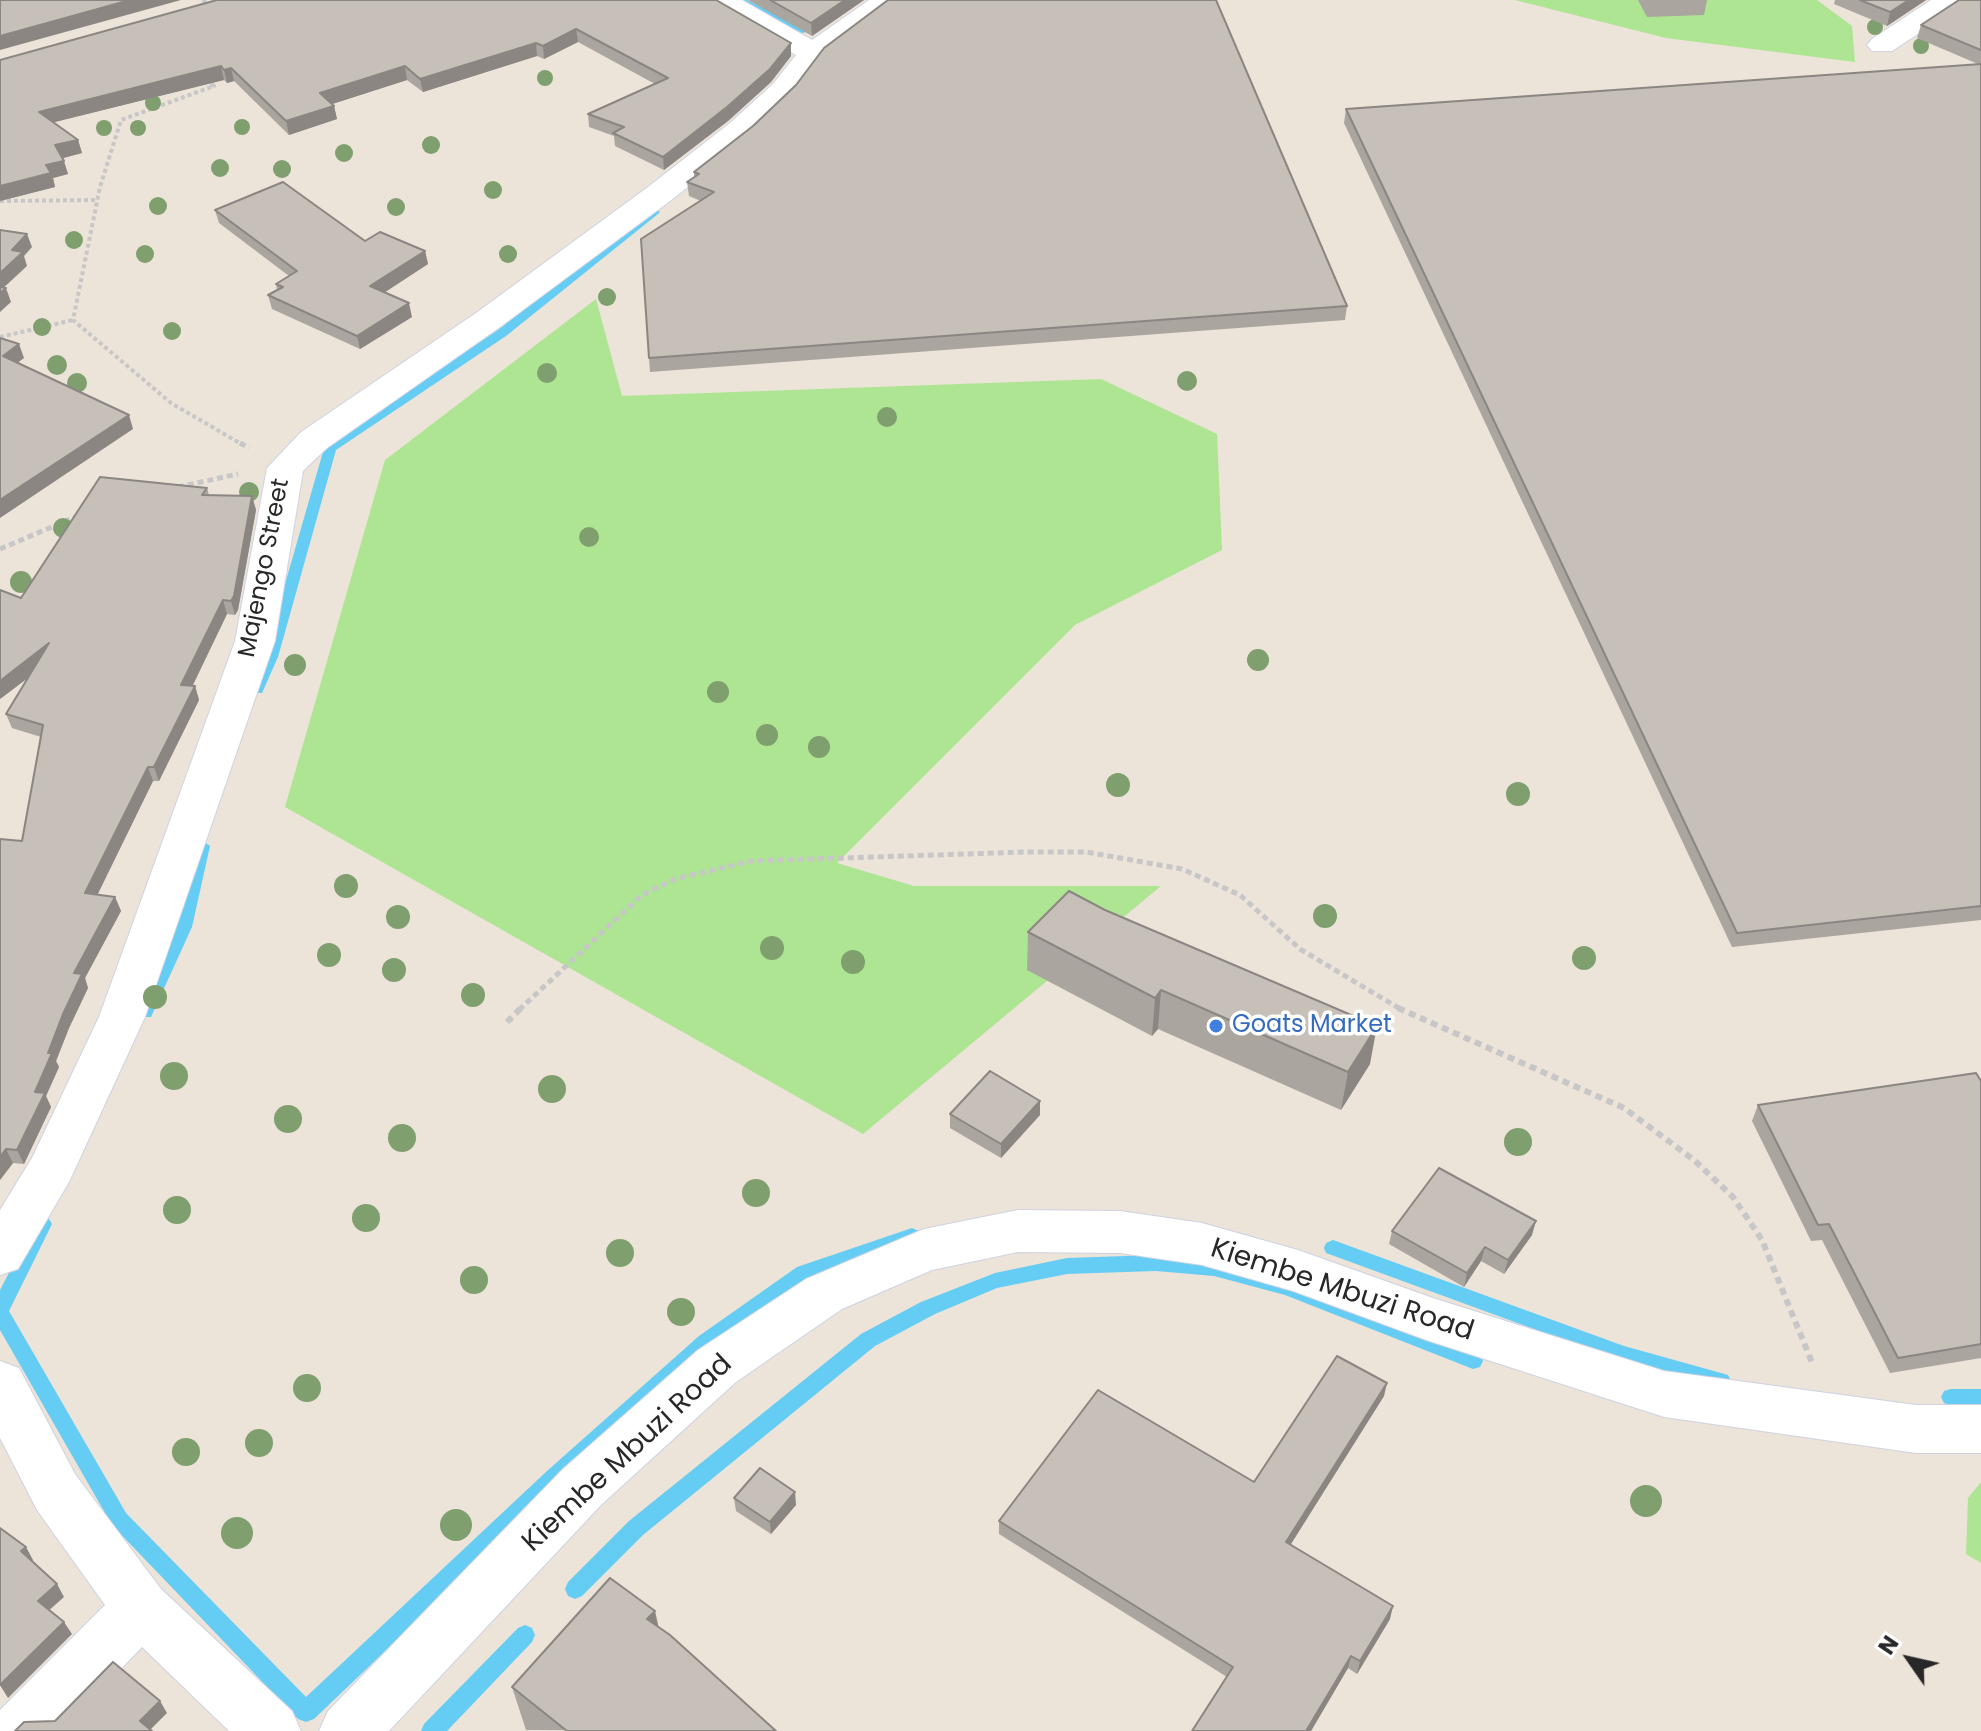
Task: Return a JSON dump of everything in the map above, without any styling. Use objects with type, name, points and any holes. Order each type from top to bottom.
[{"type":"street","points":[[721,0],[813,53]]},
{"type":"street","name":"Majengo Street","points":[[0,1254],[52,1168],[122,1017],[255,641],[285,468],[314,440],[500,311],[741,130],[784,90],[813,53],[888,0]]},
{"type":"street","points":[[1882,45],[1944,4],[1959,0]]},
{"type":"street","name":"Kiembe Mbuzi Road","points":[[349,1731],[582,1487],[717,1366],[824,1294],[924,1250],[1018,1231],[1120,1232],[1202,1244],[1298,1271],[1429,1319],[1664,1394],[1916,1429],[1981,1429]]},
{"type":"street","points":[[0,1384],[56,1492],[141,1608],[271,1731]]},
{"type":"street","points":[[20,1731],[141,1608]]},
{"type":"path","points":[[197,7],[206,3],[203,0]]},
{"type":"path","points":[[73,320],[97,200],[121,120],[214,86],[202,77]]},
{"type":"path","points":[[0,201],[97,200]]},
{"type":"path","points":[[73,320],[171,403],[285,468]]},
{"type":"path","points":[[0,337],[73,320]]},
{"type":"path","points":[[167,490],[208,478],[285,468]]},
{"type":"path","points":[[0,549],[83,514]]},
{"type":"path","points":[[507,1022],[642,895],[675,879],[714,868],[751,861],[1086,852],[1182,869],[1240,895],[1300,949],[1370,993],[1416,1018],[1624,1108],[1694,1160],[1733,1197],[1762,1240],[1834,1419]]},
{"type":"green space","points":[[1515,0],[1817,0],[1852,26],[1855,62],[1666,38]]},
{"type":"green space","points":[[596,299],[622,396],[1101,379],[1217,434],[1222,550],[1075,625],[837,863],[914,886],[1161,886],[863,1134],[285,807],[385,460]]},
{"type":"green space","points":[[1981,1482],[1981,1563],[1966,1554],[1968,1498]]},
{"type":"building","points":[[0,0],[130,0],[0,36]]},
{"type":"building","points":[[217,0],[716,0],[791,43],[770,69],[663,157],[613,133],[624,127],[588,114],[668,78],[576,29],[543,46],[536,43],[420,79],[405,66],[320,93],[334,106],[286,121],[231,68],[224,70],[221,66],[39,112],[78,140],[55,145],[64,161],[46,165],[51,173],[0,186],[0,60]]},
{"type":"building","points":[[770,0],[845,0],[811,23]]},
{"type":"building","points":[[888,0],[1216,0],[1347,306],[649,358],[641,239],[714,192],[687,182],[699,174],[694,172],[753,126],[796,85],[824,48]]},
{"type":"building","points":[[1860,0],[1909,0],[1890,12]]},
{"type":"building","points":[[1959,0],[1981,0],[1981,50],[1921,25]]},
{"type":"building","points":[[1981,64],[1981,906],[1737,933],[1346,109]]},
{"type":"building","points":[[283,182],[365,241],[380,232],[425,251],[370,286],[409,303],[357,336],[268,295],[283,287],[276,284],[297,271],[215,210]]},
{"type":"building","points":[[0,230],[27,234],[12,250],[23,252],[0,273]]},
{"type":"building","points":[[0,338],[19,344],[3,356],[129,415],[0,500]]},
{"type":"building","points":[[100,477],[207,488],[202,495],[252,496],[234,596],[231,601],[223,600],[181,685],[195,686],[154,767],[148,767],[85,893],[115,897],[74,973],[82,974],[63,1014],[48,1053],[52,1053],[35,1092],[45,1093],[17,1150],[6,1149],[0,1157],[0,839],[22,841],[43,725],[6,714],[49,643],[0,681],[0,590],[21,598]]},
{"type":"building","points":[[1069,891],[1105,910],[1377,1026],[1348,1072],[1161,990],[1155,998],[1028,932]]},
{"type":"building","points":[[990,1071],[1040,1101],[1001,1144],[950,1114]]},
{"type":"building","points":[[1976,1073],[1981,1081],[1981,1344],[1898,1358],[1829,1224],[1818,1225],[1758,1105]]},
{"type":"building","points":[[1439,1168],[1536,1221],[1508,1260],[1485,1247],[1467,1273],[1392,1231]]},
{"type":"building","points":[[1337,1356],[1387,1383],[1286,1542],[1393,1606],[1360,1661],[1351,1656],[1306,1731],[1192,1731],[1233,1667],[999,1521],[1098,1390],[1254,1482]]},
{"type":"building","points":[[760,1468],[795,1492],[770,1522],[734,1498]]},
{"type":"building","points":[[0,1528],[26,1547],[21,1551],[57,1584],[38,1601],[64,1622],[0,1685]]},
{"type":"building","points":[[610,1578],[655,1611],[647,1619],[670,1635],[776,1731],[567,1731],[512,1687]]},
{"type":"building","points":[[113,1662],[160,1701],[140,1721],[152,1731],[15,1731],[24,1722],[55,1721]]},
{"type":"waterway","points":[[739,0],[806,31]]},
{"type":"waterway","points":[[257,689],[271,657],[330,448],[502,333],[654,212]]},
{"type":"waterway","points":[[145,1012],[184,927],[202,846]]},
{"type":"waterway","points":[[0,1309],[43,1224]]},
{"type":"waterway","points":[[0,1313],[119,1519],[306,1712],[554,1477],[706,1342],[804,1273],[912,1236]]},
{"type":"waterway","points":[[1333,1248],[1624,1354],[1721,1381]]},
{"type":"waterway","points":[[575,1589],[636,1528],[868,1340],[928,1308],[995,1281],[1067,1266],[1156,1263],[1214,1268],[1288,1288],[1473,1361]]},
{"type":"waterway","points":[[1951,1397],[1981,1397]]},
{"type":"waterway","points":[[432,1731],[525,1635]]},
{"type":"place","name":"Goats Market","points":[[1216,1026]]}]
